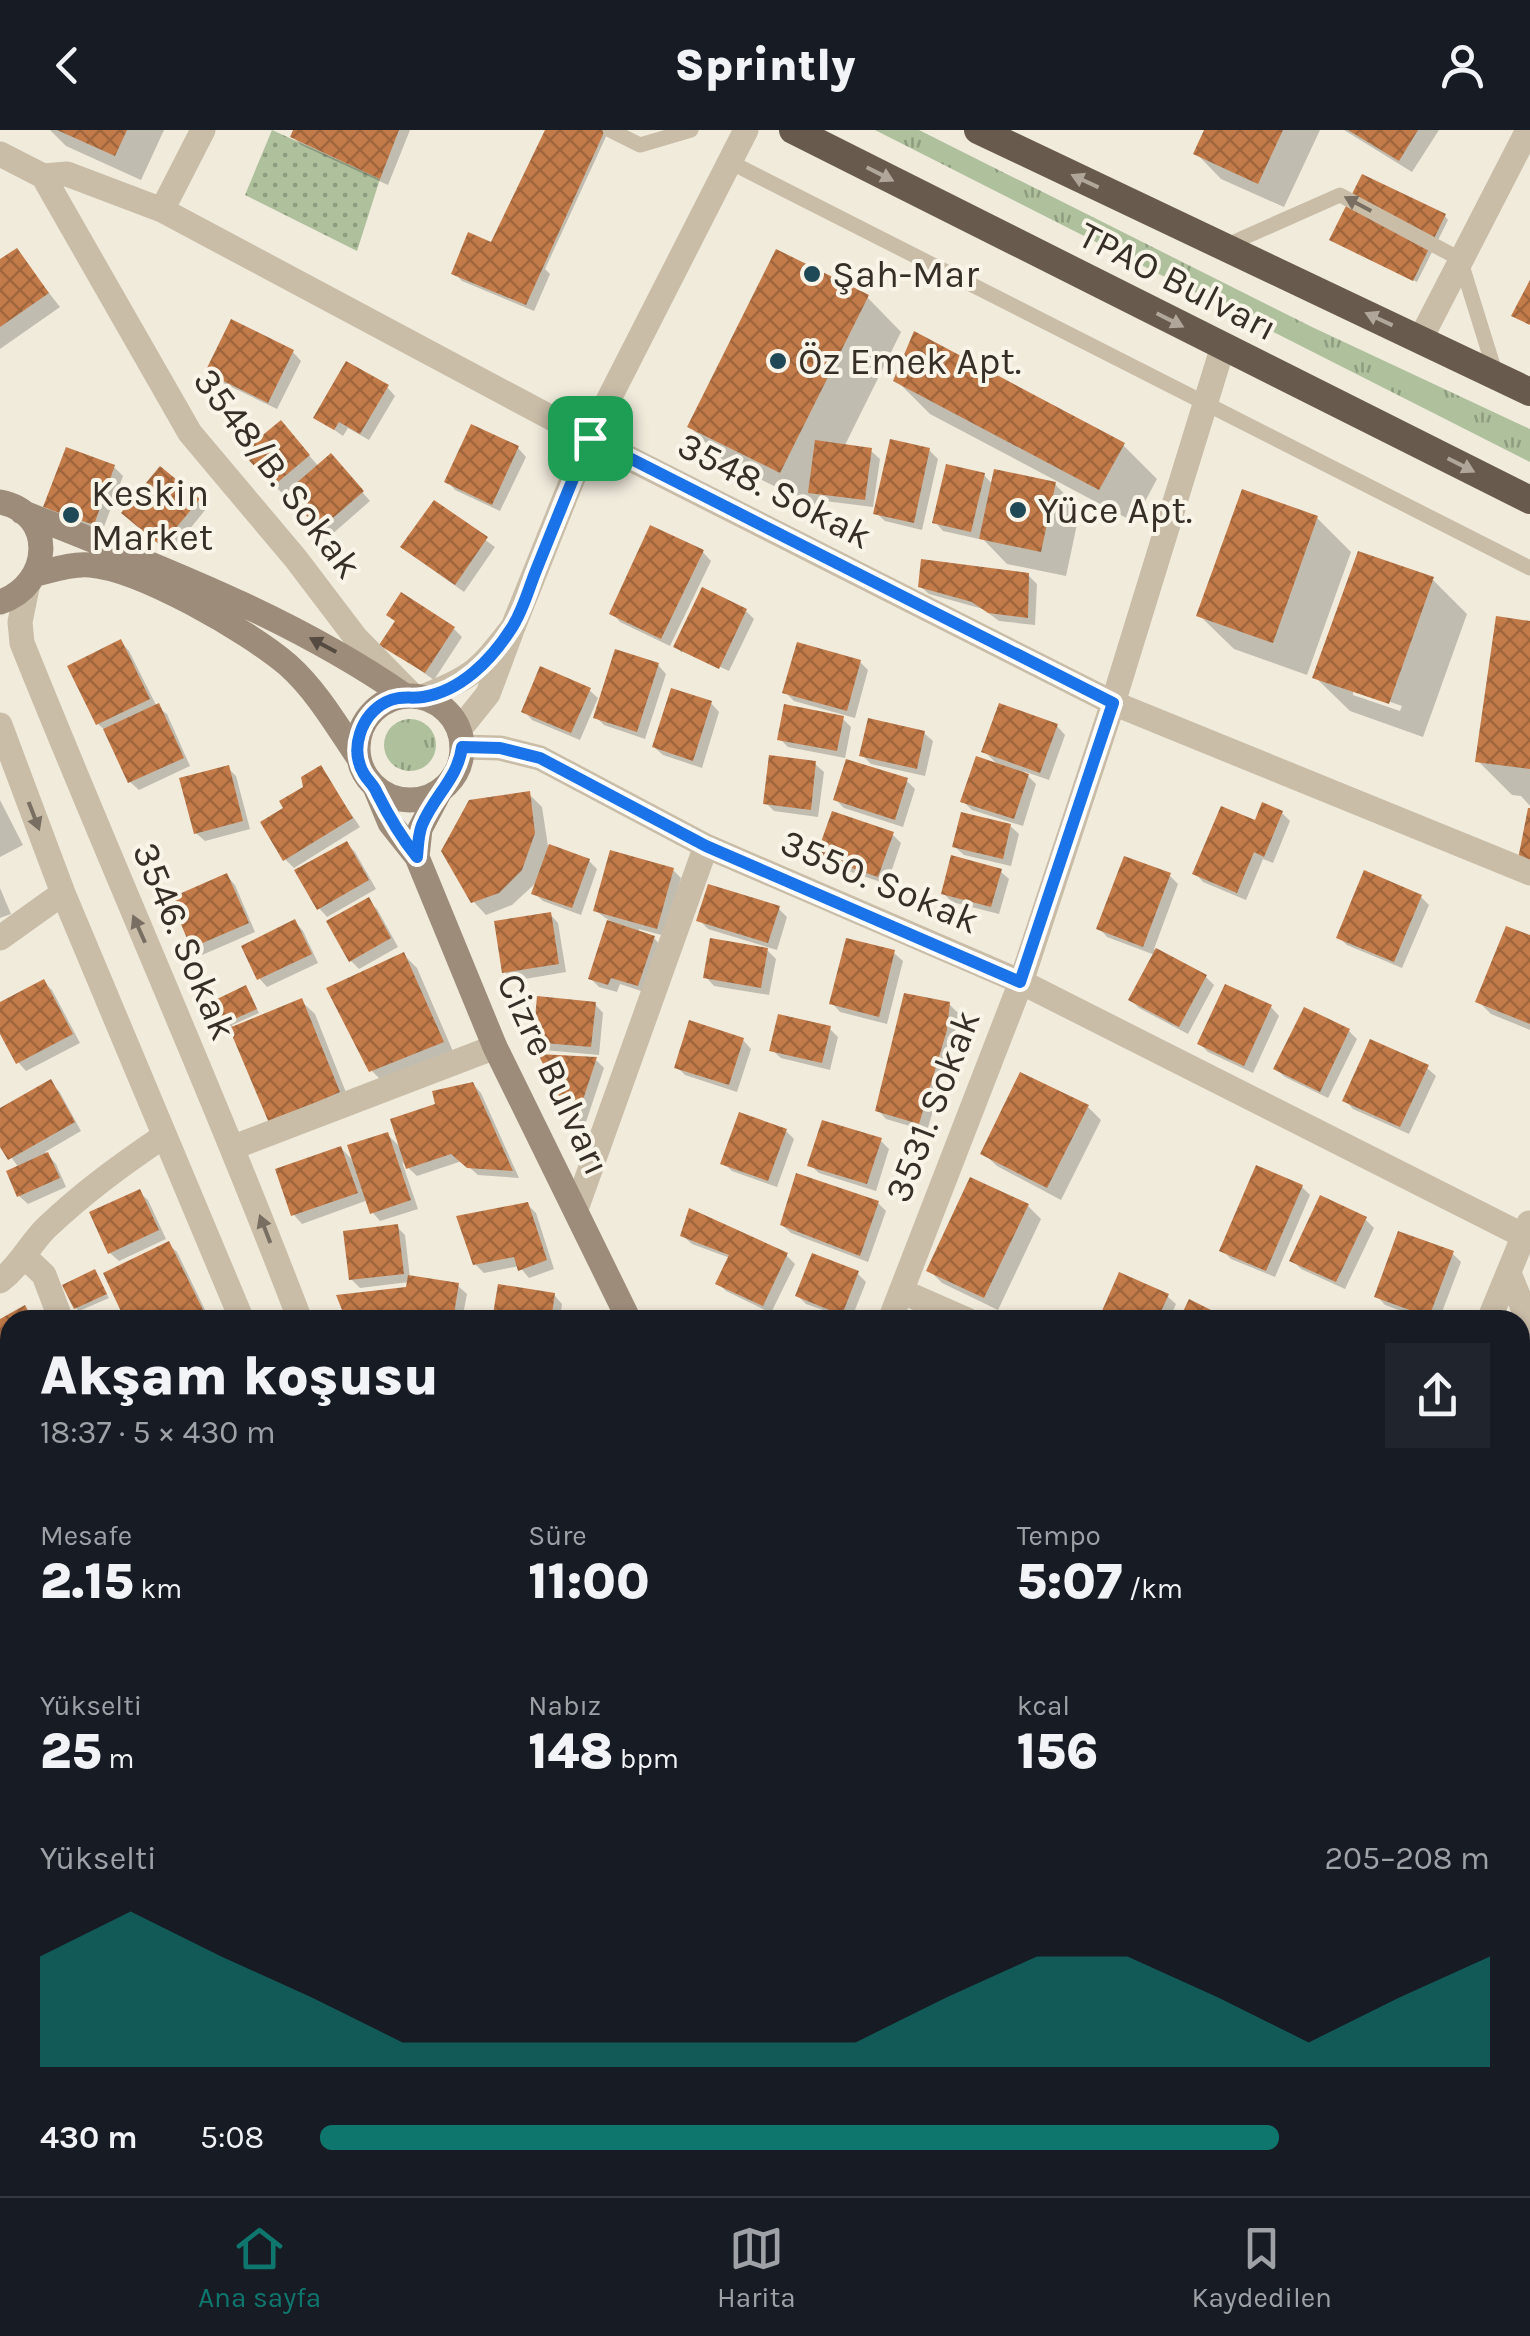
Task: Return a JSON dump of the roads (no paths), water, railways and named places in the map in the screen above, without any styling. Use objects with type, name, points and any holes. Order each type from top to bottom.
[{"type":"highway","name":"TPAO Bulvarı","points":[[793,130],[1530,500]]},
{"type":"highway","name":"TPAO Bulvarı","points":[[978,130],[1017,138],[1225,246],[1530,392]]},
{"type":"main road","points":[[8,503],[251,609],[414,697],[438,704],[451,716],[460,739],[460,764],[420,829],[417,857]]},
{"type":"main road","points":[[8,503],[34,525],[40,540],[41,557],[32,581]]},
{"type":"main road","points":[[0,602],[32,581],[85,564],[113,568],[194,604],[288,665],[319,700],[375,787],[390,797],[407,801],[440,791]]},
{"type":"main road","points":[[358,758],[363,724],[374,710],[388,700],[414,697]]},
{"type":"main road","name":"Cizre Bulvarı","points":[[375,787],[390,823],[417,857],[495,1047],[624,1310]]},
{"type":"street","points":[[162,210],[203,130]]},
{"type":"street","points":[[460,739],[488,694],[590,438],[746,130]]},
{"type":"street","points":[[1420,338],[1528,130]]},
{"type":"street","name":"3548. Sokak","points":[[0,154],[43,176],[67,174],[162,210],[590,438],[1113,703],[1530,873]]},
{"type":"street","name":"3548/B. Sokak","points":[[43,176],[190,433],[296,559],[356,638],[414,697]]},
{"type":"street","name":"3531. Sokak","points":[[894,1310],[1020,982],[1113,703],[1223,346]]},
{"type":"street","name":"3546. Sokak","points":[[32,581],[20,622],[22,643],[112,866],[234,1147],[296,1310]]},
{"type":"street","points":[[414,697],[462,682],[479,670],[513,627]]},
{"type":"street","points":[[0,725],[63,893],[238,1310]]},
{"type":"street","name":"3550. Sokak","points":[[460,739],[540,758],[706,846],[1020,982],[1528,1232]]},
{"type":"street","points":[[576,1209],[706,846]]},
{"type":"street","points":[[0,938],[63,893]]},
{"type":"street","points":[[234,1147],[495,1047]]},
{"type":"street","points":[[0,1281],[92,1184],[164,1136]]},
{"type":"street","points":[[1493,1310],[1528,1232]]},
{"type":"street","points":[[24,1256],[44,1275],[57,1310]]},
{"type":"street","points":[[1509,1273],[1524,1310]]},
{"type":"street","points":[[901,1290],[944,1310]]},
{"type":"lane","points":[[610,130],[640,145],[690,130]]},
{"type":"lane","points":[[730,162],[1530,568]]},
{"type":"lane","points":[[1225,246],[1340,195],[1460,258],[1496,375]]},
{"type":"place","name":"Şah-Mar","points":[[812,274]]},
{"type":"place","name":"Öz Emek Apt.","points":[[778,361]]},
{"type":"place","name":"Yüce Apt.","points":[[1018,510]]},
{"type":"place","name":"Keskin Market","points":[[71,515]]}]
